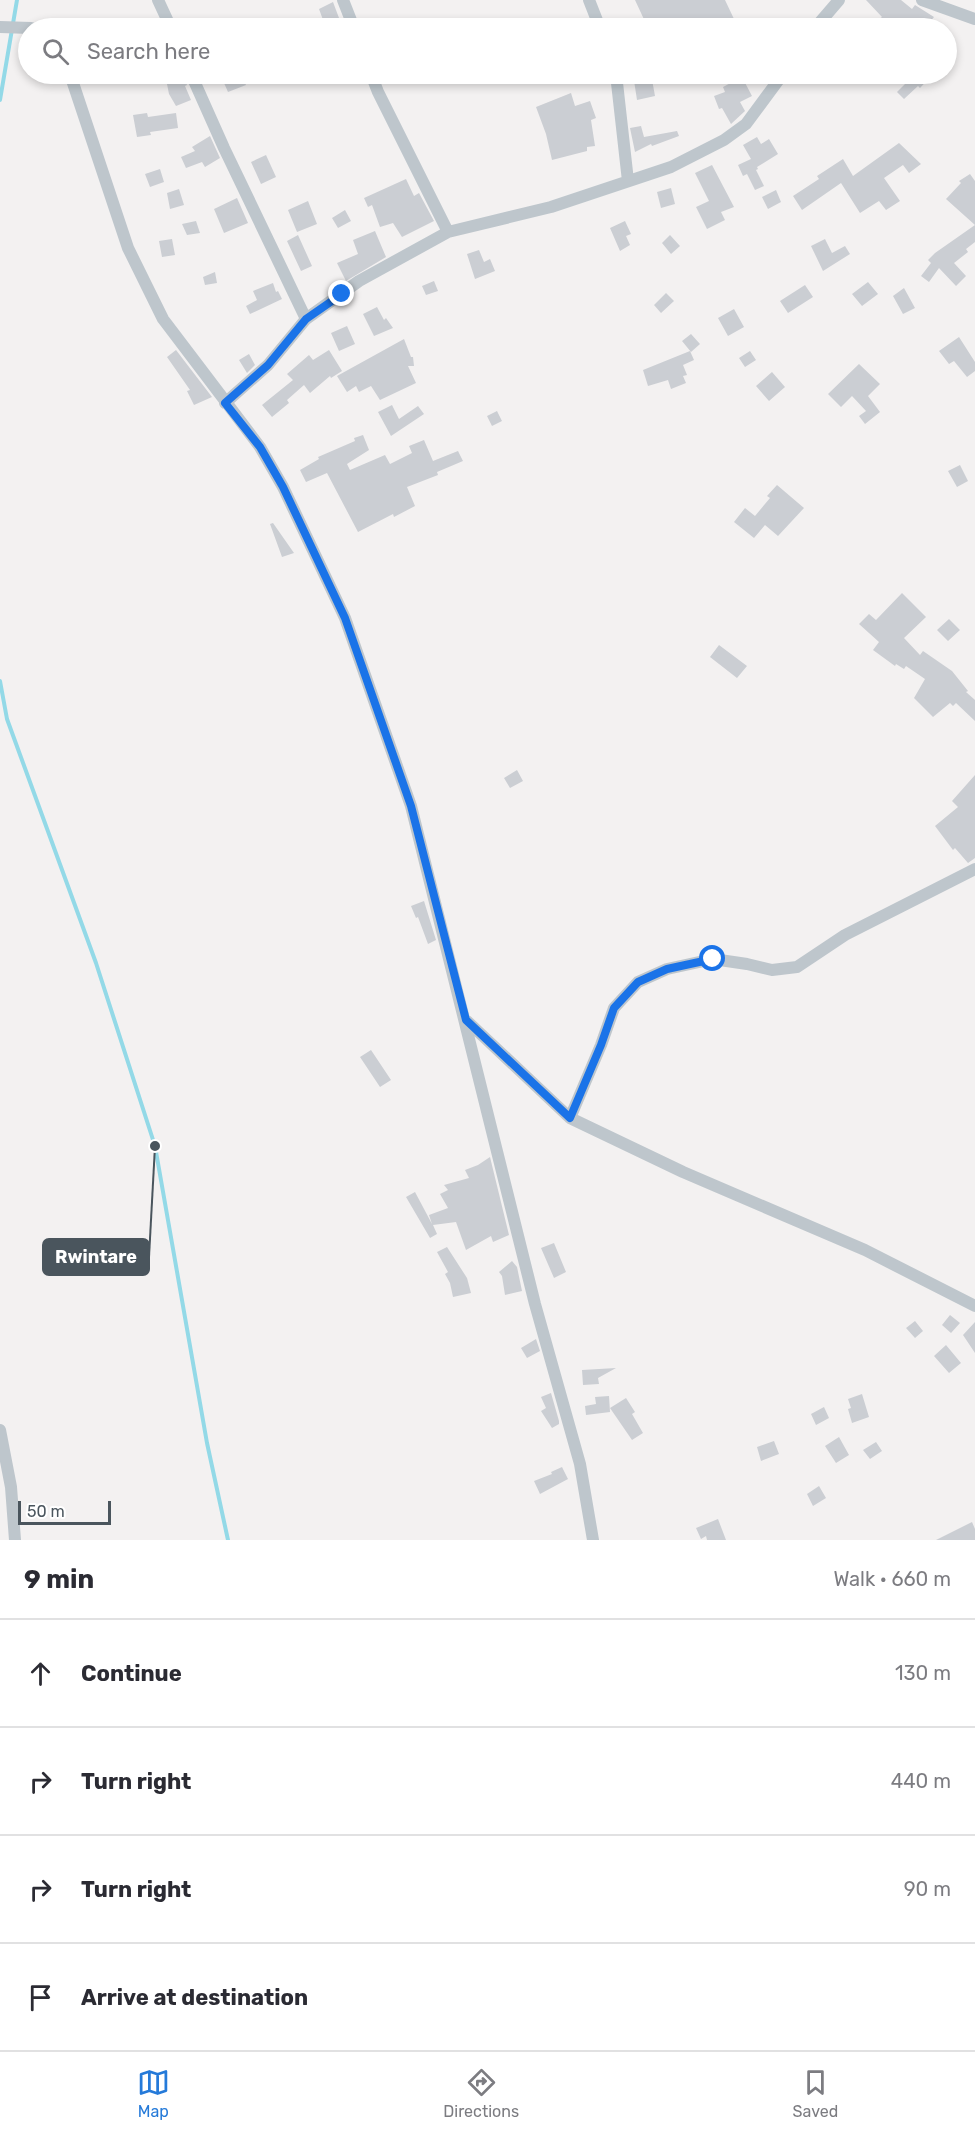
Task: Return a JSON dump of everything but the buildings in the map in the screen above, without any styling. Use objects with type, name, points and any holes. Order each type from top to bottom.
[{"type":"street","points":[[158,0],[166,18]]},
{"type":"street","points":[[343,0],[350,18]]},
{"type":"street","points":[[589,0],[596,18]]},
{"type":"street","points":[[824,18],[839,0]]},
{"type":"street","points":[[922,0],[975,19]]},
{"type":"street","points":[[0,27],[18,28]]},
{"type":"street","points":[[73,84],[128,249],[163,319],[260,447],[283,487],[345,618],[411,806],[535,1304],[580,1464],[593,1540]]},
{"type":"street","points":[[195,84],[306,319]]},
{"type":"street","points":[[375,84],[448,232]]},
{"type":"street","points":[[617,84],[628,181]]},
{"type":"street","points":[[225,403],[268,365],[306,319],[359,281],[448,232],[551,207],[671,166],[724,140],[746,124],[776,84]]},
{"type":"street","points":[[570,1118],[614,1008],[638,982],[667,969],[713,959],[772,970],[797,967],[845,935],[975,868]]},
{"type":"street","points":[[466,1020],[570,1118],[683,1172],[865,1250],[975,1306]]},
{"type":"street","points":[[0,1430],[11,1487],[15,1540]]},
{"type":"waterway","points":[[0,100],[17,0]]},
{"type":"waterway","points":[[0,681],[7,719],[96,963],[155,1146],[207,1443],[228,1540]]},
{"type":"place","name":"Rwintare","points":[[155,1146]]},
{"type":"route","points":[[342,294],[306,319],[268,365],[225,403],[260,447],[283,487],[345,618],[411,806],[466,1020],[570,1118],[614,1008],[638,982],[667,969],[713,959]]}]
